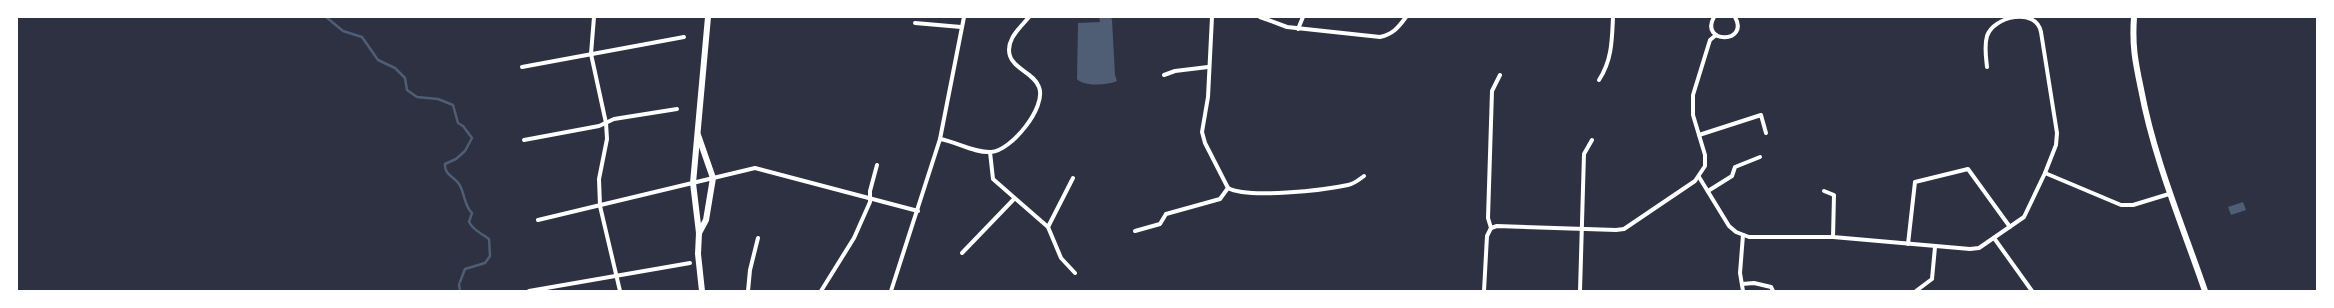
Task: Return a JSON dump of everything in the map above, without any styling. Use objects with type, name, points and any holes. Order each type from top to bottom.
[{"type":"street","points":[[594,17],[591,54],[606,123],[607,139],[599,179],[600,206],[618,275],[620,291]]},
{"type":"street","points":[[702,291],[698,254],[699,233],[693,183],[708,17]]},
{"type":"street","points":[[891,291],[940,139],[964,17]]},
{"type":"street","points":[[940,139],[990,152],[1001,150],[1010,143],[1040,104],[1040,93],[1036,82],[1012,61],[1010,56],[1010,40],[1029,17]]},
{"type":"street","points":[[1212,17],[1208,67],[1208,97],[1203,124],[1203,137],[1228,188],[1243,193],[1286,192],[1350,185],[1364,176]]},
{"type":"street","points":[[1260,17],[1279,25],[1298,29],[1380,37],[1390,35],[1398,29],[1406,17]]},
{"type":"street","points":[[1298,29],[1303,17]]},
{"type":"street","points":[[1599,80],[1607,68],[1610,56],[1613,17]]},
{"type":"street","points":[[1707,17],[1713,19],[1713,31],[1724,38],[1733,35],[1738,27],[1735,17]]},
{"type":"street","points":[[2134,17],[2132,43],[2148,129],[2169,194],[2183,227],[2205,291]]},
{"type":"street","points":[[1699,177],[1729,226],[1749,237],[1833,237],[1935,247],[1970,249],[1979,248],[2024,217],[2045,173],[2058,136],[2038,23],[2030,18],[2008,18],[1994,25],[1986,41],[1987,67]]},
{"type":"street","points":[[914,23],[961,27]]},
{"type":"street","points":[[1491,228],[1497,226],[1624,229],[1699,177],[1704,166],[1705,155],[1693,114],[1693,95],[1710,40],[1716,34]]},
{"type":"street","points":[[522,67],[684,37]]},
{"type":"street","points":[[1164,75],[1175,70],[1208,67]]},
{"type":"street","points":[[1484,291],[1487,236],[1491,228],[1488,218],[1492,91],[1500,75]]},
{"type":"street","points":[[524,140],[600,126],[614,119],[677,109]]},
{"type":"street","points":[[1699,135],[1761,115],[1766,133]]},
{"type":"street","points":[[698,133],[713,178],[706,220],[699,233]]},
{"type":"street","points":[[1580,291],[1584,154],[1592,140]]},
{"type":"street","points":[[990,152],[993,179],[1014,199],[1048,227],[1061,258],[1075,272]]},
{"type":"street","points":[[1708,191],[1732,176],[1735,167],[1760,157]]},
{"type":"street","points":[[821,291],[854,238],[870,202],[877,165]]},
{"type":"street","points":[[538,220],[755,168],[870,197],[918,211]]},
{"type":"street","points":[[1908,244],[1914,182],[1968,169],[2010,227]]},
{"type":"street","points":[[2045,173],[2127,206],[2169,194]]},
{"type":"street","points":[[1048,227],[1073,178]]},
{"type":"street","points":[[1135,231],[1160,224],[1166,214],[1220,199],[1228,188]]},
{"type":"street","points":[[1824,191],[1834,195],[1833,237]]},
{"type":"street","points":[[962,253],[1014,199]]},
{"type":"street","points":[[1743,235],[1740,273],[1744,291]]},
{"type":"street","points":[[748,291],[750,270],[758,238]]},
{"type":"street","points":[[1994,238],[2032,291]]},
{"type":"street","points":[[1916,291],[1932,279],[1935,247]]},
{"type":"street","points":[[529,291],[690,263]]},
{"type":"street","points":[[1742,284],[1754,283],[1771,287],[1773,291]]},
{"type":"water","points":[[1099,17],[1111,17],[1112,20],[1115,75],[1117,81],[1108,84],[1090,84],[1080,82],[1077,79],[1078,23],[1100,22]]},
{"type":"water","points":[[2243,202],[2246,210],[2231,215],[2228,207]]},
{"type":"waterway","points":[[326,17],[343,31],[362,37],[378,60],[395,68],[405,78],[407,90],[417,97],[438,99],[453,105],[458,123],[463,126],[472,138],[465,151],[456,159],[445,164],[445,168],[461,188],[467,207],[472,213],[469,222],[475,230],[489,239],[490,256],[485,263],[465,269],[460,282]]},
{"type":"waterway","points":[[459,284],[460,291]]}]
